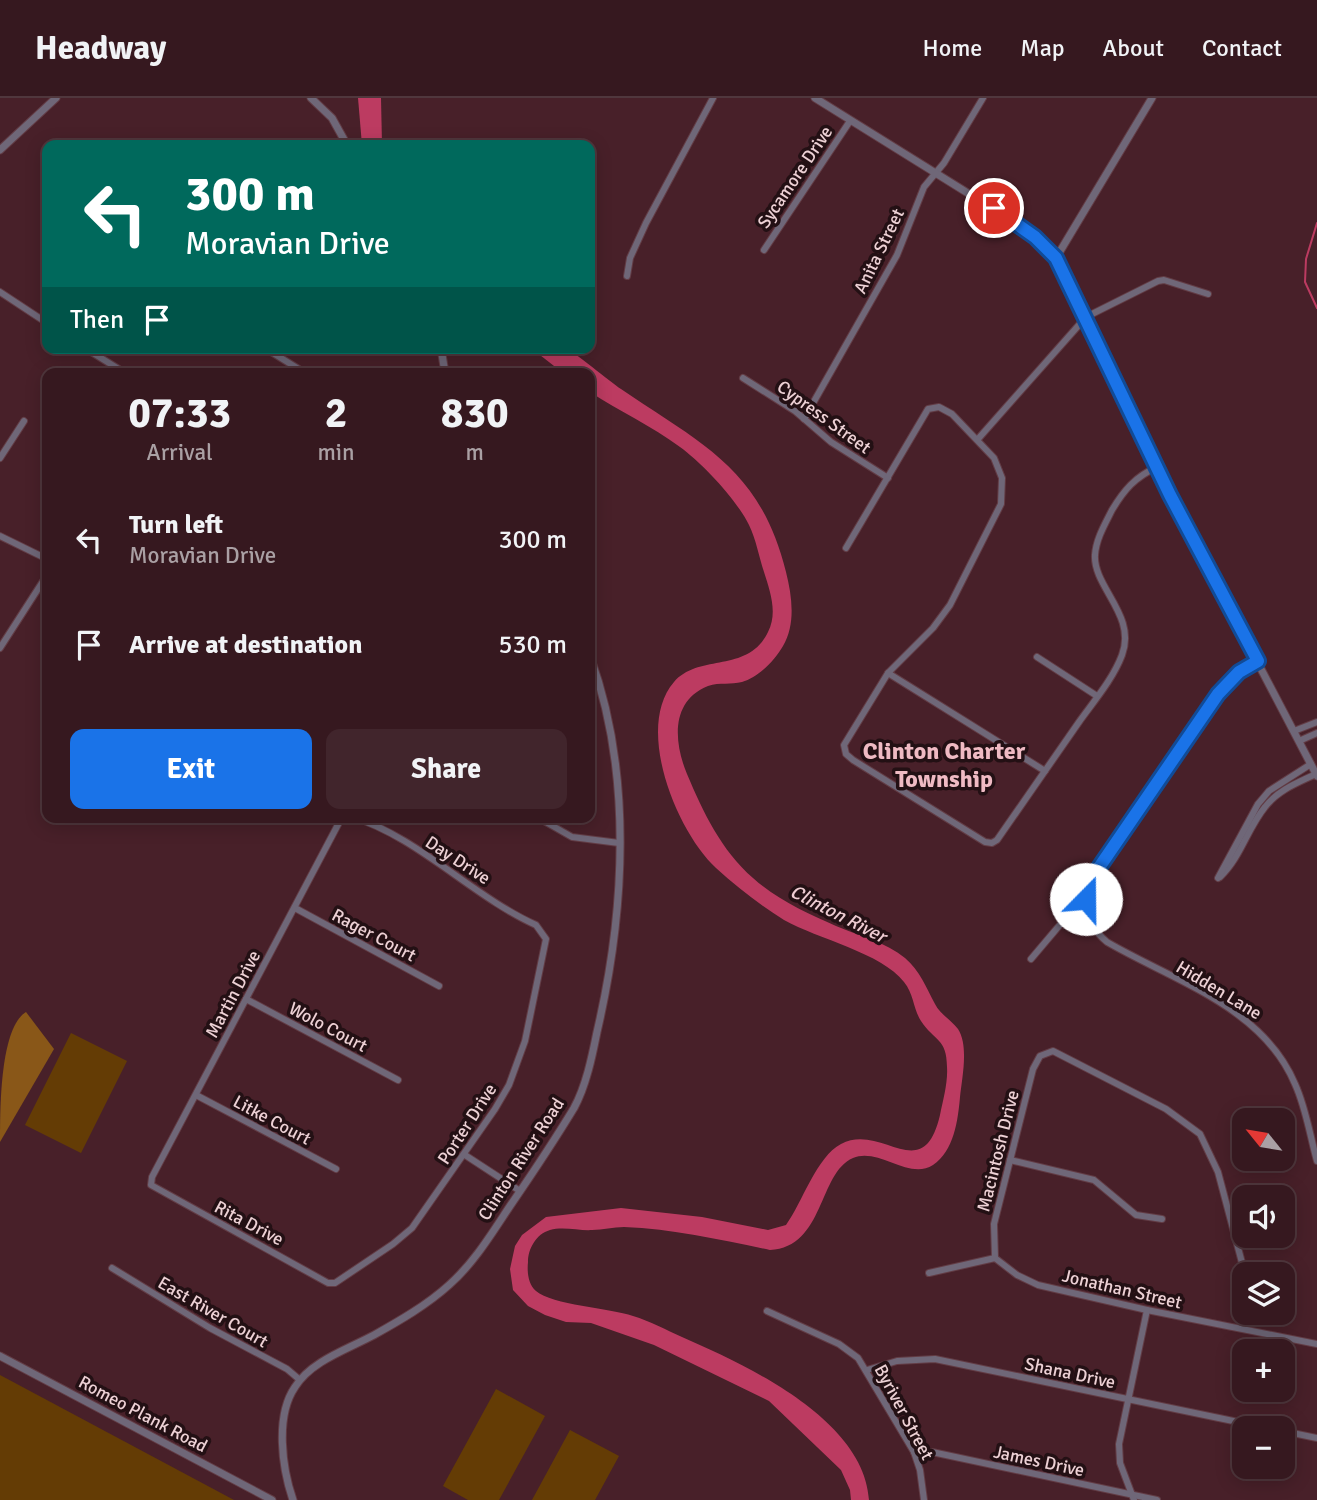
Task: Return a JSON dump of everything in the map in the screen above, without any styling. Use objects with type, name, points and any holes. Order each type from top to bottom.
[{"type":"street","points":[[0,150],[56,98]]},
{"type":"street","points":[[311,98],[332,118],[344,140]]},
{"type":"street","points":[[627,276],[630,258],[646,223],[713,98]]},
{"type":"street","points":[[816,98],[1024,228],[1056,258],[1157,467],[1317,775],[1289,782],[1269,791],[1218,878],[1229,868],[1240,843]]},
{"type":"street","name":"Anita Street","points":[[804,419],[897,256],[919,196],[983,98]]},
{"type":"street","points":[[1056,258],[1152,98]]},
{"type":"street","name":"Sycamore Drive","points":[[764,250],[850,121]]},
{"type":"street","points":[[978,439],[1086,317],[1158,281],[1164,280],[1208,294]]},
{"type":"street","points":[[0,292],[42,320]]},
{"type":"street","points":[[95,354],[117,368]]},
{"type":"street","points":[[275,354],[297,368]]},
{"type":"street","name":"Cypress Street","points":[[743,378],[804,419],[831,442],[888,478]]},
{"type":"street","points":[[846,548],[925,413],[932,407],[943,408],[978,439],[994,458],[1002,478],[1003,491],[998,512],[950,605],[933,628],[888,673],[847,737],[844,750],[853,760],[990,843],[997,840],[1120,659],[1125,640],[1121,619],[1096,566],[1096,546],[1124,490],[1157,467]]},
{"type":"street","points":[[0,458],[24,421]]},
{"type":"street","points":[[0,536],[42,557]]},
{"type":"street","points":[[0,648],[42,583]]},
{"type":"street","points":[[1037,657],[1097,696]]},
{"type":"street","points":[[1031,959],[1064,920],[1087,911],[1087,890],[1098,869],[1218,694],[1239,672],[1258,661]]},
{"type":"street","name":"Clinton River Road","points":[[300,1380],[325,1361],[415,1310],[449,1285],[482,1248],[574,1108],[601,1018],[613,941],[619,843],[618,798],[612,754],[595,673]]},
{"type":"street","points":[[888,673],[1045,771]]},
{"type":"street","points":[[1294,732],[1317,722]]},
{"type":"street","points":[[1299,741],[1317,733]]},
{"type":"street","points":[[1289,782],[1311,764]]},
{"type":"street","name":"Martin Drive","points":[[151,1185],[152,1177],[339,823]]},
{"type":"street","name":"Day Drive","points":[[369,823],[544,933]]},
{"type":"street","points":[[549,823],[578,838],[619,843]]},
{"type":"street","name":"Rager Court","points":[[295,908],[439,986]]},
{"type":"street","name":"Hidden Lane","points":[[1087,911],[1096,931],[1107,942],[1223,1005],[1264,1034],[1295,1083],[1317,1161]]},
{"type":"street","name":"Porter Drive","points":[[335,1283],[412,1228],[465,1155],[499,1102],[520,1059],[545,945],[544,933]]},
{"type":"street","name":"Wolo Court","points":[[246,999],[398,1080]]},
{"type":"street","name":"Macintosh Drive","points":[[995,1258],[994,1224],[1033,1069],[1042,1054],[1050,1051],[1059,1053],[1166,1109],[1196,1130],[1214,1162],[1242,1262]]},
{"type":"street","name":"Litke Court","points":[[195,1095],[336,1169]]},
{"type":"street","points":[[465,1155],[520,1191]]},
{"type":"street","points":[[1010,1160],[1094,1180],[1136,1215],[1162,1219]]},
{"type":"street","name":"Rita Drive","points":[[151,1185],[328,1283],[335,1283]]},
{"type":"street","points":[[929,1273],[995,1258]]},
{"type":"street","name":"Jonathan Street","points":[[995,1258],[1029,1282],[1147,1310],[1317,1344]]},
{"type":"street","name":"East River Court","points":[[112,1268],[209,1328],[287,1369],[300,1380]]},
{"type":"street","points":[[1133,1497],[1118,1452],[1147,1310]]},
{"type":"street","name":"Byriver Street","points":[[767,1311],[845,1347],[867,1370],[914,1452],[920,1470],[924,1500]]},
{"type":"street","points":[[1244,1329],[1245,1325]]},
{"type":"street","name":"Romeo Plank Road","points":[[0,1356],[272,1500]]},
{"type":"street","name":"Shana Drive","points":[[867,1370],[897,1361],[935,1359],[1232,1421]]},
{"type":"street","points":[[293,1500],[287,1475],[283,1431],[289,1398],[300,1380]]},
{"type":"street","points":[[1295,1433],[1317,1438]]},
{"type":"street","name":"James Drive","points":[[914,1452],[932,1452],[1157,1500]]},
{"type":"shaded area","points":[[358,98],[381,98],[382,140],[362,140]]},
{"type":"shaded area","points":[[539,354],[574,354],[593,368],[557,368]]},
{"type":"shaded area","points":[[595,369],[702,444],[725,462],[744,483],[761,507],[775,537],[791,600],[790,629],[780,651],[771,662],[748,680],[708,686],[696,693],[681,712],[678,724],[679,749],[687,774],[722,843],[762,886],[814,916],[898,952],[919,974],[937,1008],[958,1029],[963,1044],[963,1072],[956,1125],[946,1152],[933,1165],[924,1169],[904,1167],[873,1157],[853,1158],[842,1166],[833,1178],[811,1224],[788,1246],[770,1250],[643,1228],[555,1229],[537,1238],[531,1247],[528,1274],[533,1288],[544,1296],[623,1313],[652,1323],[738,1363],[798,1399],[825,1420],[847,1444],[862,1471],[869,1500],[851,1500],[850,1490],[841,1470],[769,1401],[654,1345],[591,1323],[566,1322],[545,1315],[528,1306],[513,1290],[510,1269],[515,1246],[522,1235],[546,1217],[621,1208],[702,1217],[768,1230],[786,1225],[817,1169],[832,1150],[841,1144],[856,1139],[871,1140],[900,1149],[923,1147],[933,1136],[945,1091],[945,1050],[921,1021],[904,982],[881,963],[784,920],[740,889],[701,852],[675,805],[659,752],[658,725],[663,702],[674,682],[684,673],[736,659],[759,645],[771,625],[772,602],[754,536],[743,515],[708,472],[689,454],[658,432],[595,395]]},
{"type":"shaded area","points":[[26,1012],[54,1049],[0,1142],[1,1090],[6,1051],[17,1021]]},
{"type":"shaded area","points":[[71,1033],[127,1061],[81,1153],[25,1125]]},
{"type":"shaded area","points":[[0,1375],[234,1500],[0,1500]]},
{"type":"shaded area","points":[[496,1389],[545,1416],[499,1500],[468,1500],[443,1486]]},
{"type":"shaded area","points":[[570,1430],[619,1456],[595,1500],[532,1500]]},
{"type":"waterway","points":[[1317,223],[1306,259],[1305,282],[1317,308]]},
{"type":"district","name":"Clinton Charter Township","points":[[944,765]]},
{"type":"route","points":[[994,208],[1024,228],[1056,258],[1170,495],[1258,661],[1239,672],[1218,694],[1098,869],[1089,885],[1086,899]]},
{"type":"water label","name":"Clinton River","points":[[838,914]]}]
